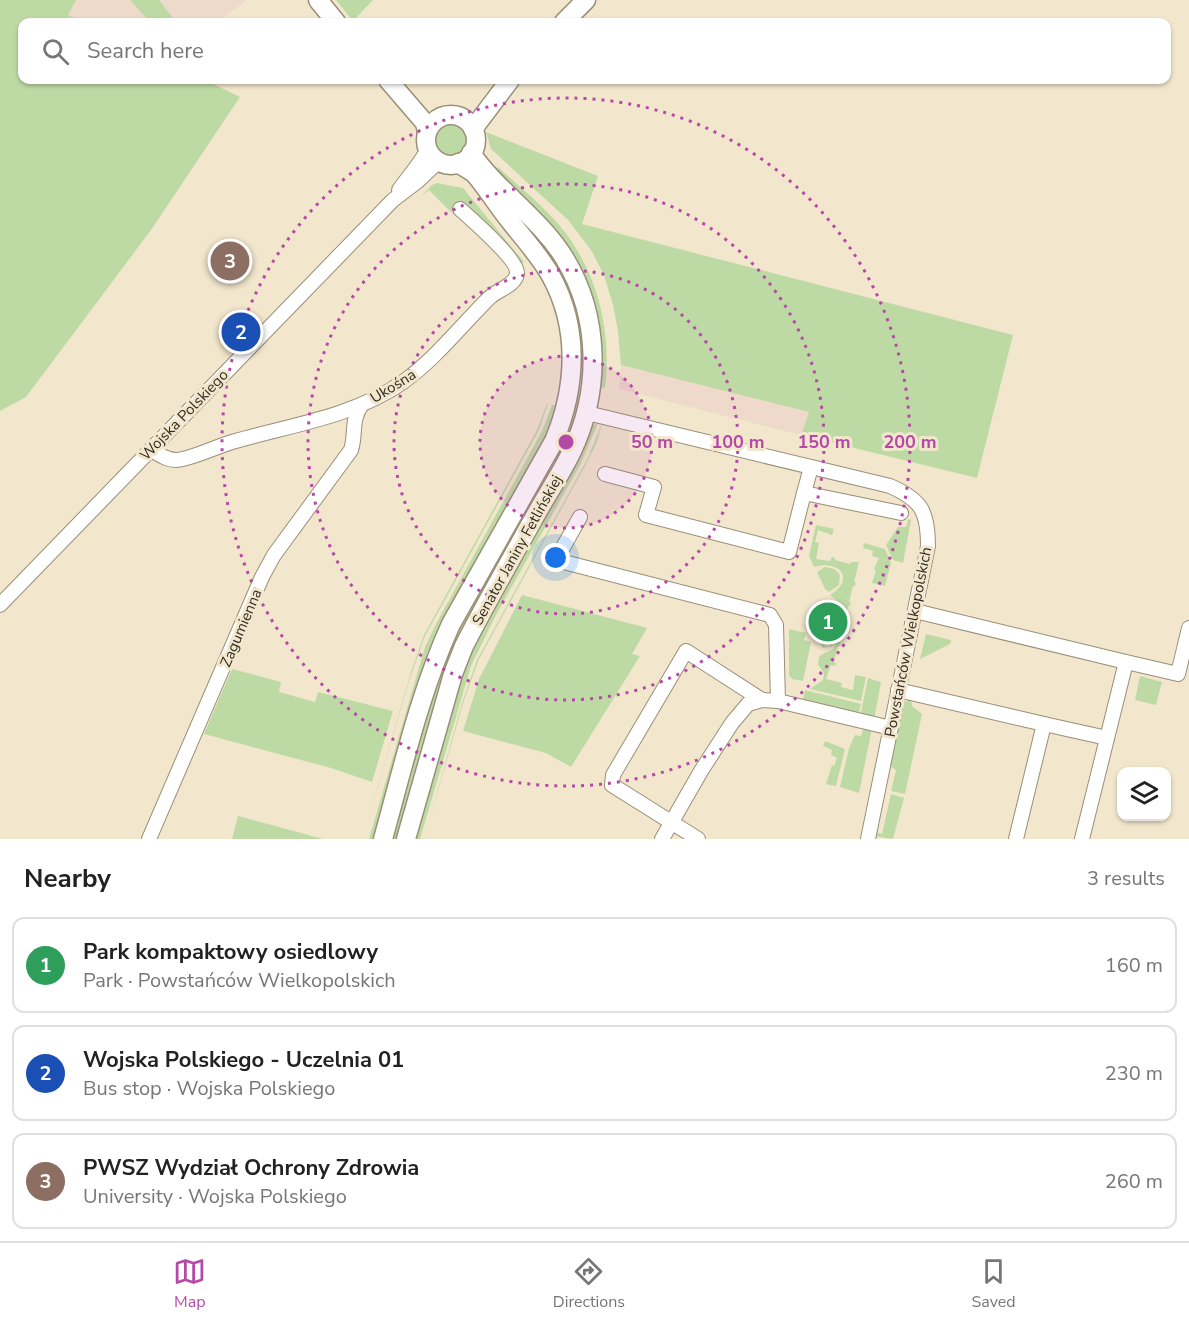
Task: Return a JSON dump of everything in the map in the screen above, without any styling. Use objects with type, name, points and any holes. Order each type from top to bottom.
[{"type":"main road","points":[[318,0],[333,18]]},
{"type":"main road","points":[[568,18],[586,0]]},
{"type":"main road","points":[[392,84],[425,123],[431,147],[450,165],[465,158],[475,140],[468,123],[450,115],[440,117],[432,123],[431,147]]},
{"type":"main road","points":[[394,84],[440,117]]},
{"type":"main road","points":[[468,123],[506,84]]},
{"type":"main road","name":"Senator Janiny Fetlińskiej","points":[[406,839],[453,674],[464,646],[572,452],[587,413],[593,370],[592,341],[587,313],[573,274],[558,248],[486,171],[465,158]]},
{"type":"main road","name":"Senator Janiny Fetlińskiej","points":[[383,839],[438,652],[451,624],[554,441],[562,421],[570,386],[571,342],[566,316],[551,276],[465,158]]},
{"type":"street","name":"Wojska Polskiego","points":[[0,605],[393,200],[431,147]]},
{"type":"street","name":"Ukośna","points":[[151,450],[164,458],[177,460],[326,417],[361,406],[418,371],[491,296],[513,282],[518,274],[517,267],[508,256],[460,209]]},
{"type":"street","name":"Zagumienna","points":[[149,839],[262,577],[274,555],[351,450],[354,441],[355,414],[361,406]]},
{"type":"street","name":"Powstańców Wielkopolskich","points":[[587,413],[890,486],[919,504],[926,519],[928,546],[868,839]]},
{"type":"street","points":[[326,417],[337,420],[354,432]]},
{"type":"street","points":[[605,474],[654,487],[646,515],[789,552],[811,467]]},
{"type":"street","points":[[804,493],[901,513]]},
{"type":"street","points":[[580,517],[556,560],[770,615],[776,625],[778,701]]},
{"type":"street","points":[[915,611],[1178,674],[1189,628]]},
{"type":"street","points":[[698,839],[612,785],[613,775],[686,651],[762,700]]},
{"type":"street","points":[[1082,839],[1126,662]]},
{"type":"street","points":[[898,690],[1107,738]]},
{"type":"street","points":[[662,839],[701,771],[732,723],[748,704],[762,700],[778,701],[891,728]]},
{"type":"street","points":[[1016,839],[1044,724]]},
{"type":"shaded area","points":[[76,0],[247,0],[222,18],[74,18],[67,15]]},
{"type":"shaded area","points":[[621,365],[809,412],[801,435],[619,389]]},
{"type":"green space","points":[[0,0],[76,0],[68,15],[75,18],[18,18],[18,84],[213,84],[240,97],[151,230],[26,397],[0,411]]},
{"type":"green space","points":[[130,0],[159,0],[173,18],[146,18]]},
{"type":"green space","points":[[336,0],[373,0],[356,18],[351,18]]},
{"type":"green space","points":[[451,123],[463,128],[468,140],[463,152],[451,157],[439,152],[434,140],[439,128]]},
{"type":"green space","points":[[486,132],[598,176],[582,224],[1013,335],[977,478],[801,435],[809,412],[621,365],[613,305],[604,275],[591,250],[568,220],[491,149]]},
{"type":"green space","points":[[498,167],[556,221],[582,259],[602,312],[606,350],[605,388],[598,387],[589,298],[492,172]]},
{"type":"green space","points":[[486,177],[540,235],[566,273],[584,330],[585,384],[577,383],[576,328]]},
{"type":"green space","points":[[437,183],[463,188],[524,262],[521,264],[461,202],[451,212],[429,190],[420,197]]},
{"type":"green space","points":[[576,390],[584,392],[571,437],[468,624],[399,839],[390,839],[441,662]]},
{"type":"green space","points":[[547,404],[539,430],[425,636],[409,681],[363,839],[411,672],[424,635],[537,430]]},
{"type":"green space","points":[[552,405],[559,405],[545,441],[442,628],[377,839],[369,839],[425,647],[542,431]]},
{"type":"green space","points":[[598,423],[580,465],[496,615],[471,666],[420,839],[412,839],[458,674],[591,426]]},
{"type":"green space","points":[[602,423],[597,442],[585,466],[479,659],[465,697],[424,839],[463,700],[477,660],[588,458]]},
{"type":"green space","points":[[908,519],[911,520],[903,563],[893,560],[886,545],[898,527],[906,527]]},
{"type":"green space","points":[[816,525],[834,529],[832,535],[818,530],[815,542],[819,543],[816,559],[830,561],[832,557],[850,564],[859,562],[850,606],[848,606],[844,621],[845,626],[843,626],[839,642],[841,643],[834,662],[836,663],[835,666],[831,665],[826,679],[842,683],[841,687],[853,690],[855,675],[866,677],[861,701],[810,689],[823,680],[824,673],[818,665],[819,657],[833,649],[836,644],[836,640],[832,637],[826,638],[823,642],[826,647],[831,645],[831,641],[834,644],[832,646],[823,648],[820,641],[822,631],[844,611],[844,606],[830,595],[842,583],[842,572],[831,566],[814,567],[809,556]]},
{"type":"green space","points":[[864,543],[885,549],[891,563],[885,586],[872,583],[876,570],[874,569],[879,558],[872,556],[873,551],[863,548]]},
{"type":"green space","points":[[825,567],[834,569],[840,575],[839,585],[829,592],[825,589],[817,572]]},
{"type":"green space","points":[[522,595],[647,628],[632,654],[640,656],[571,767],[546,753],[463,731],[479,679]]},
{"type":"green space","points":[[789,629],[806,633],[804,640],[811,642],[803,681],[792,679],[789,675]]},
{"type":"green space","points":[[926,634],[951,640],[950,644],[920,659]]},
{"type":"green space","points":[[232,669],[281,682],[279,692],[315,702],[318,692],[393,711],[372,782],[331,768],[204,734]]},
{"type":"green space","points":[[1140,676],[1162,682],[1156,705],[1135,700]]},
{"type":"green space","points":[[868,678],[881,682],[874,720],[860,717]]},
{"type":"green space","points":[[805,690],[861,704],[858,716],[802,702]]},
{"type":"green space","points":[[911,699],[912,706],[922,714],[905,794],[891,791],[896,770],[888,765],[902,704]]},
{"type":"green space","points":[[864,726],[872,728],[859,793],[840,787],[849,748],[855,735],[861,736]]},
{"type":"green space","points":[[825,741],[845,749],[836,786],[826,784],[832,765],[834,766],[837,758],[831,755],[832,750],[823,746]]},
{"type":"green space","points":[[891,794],[904,798],[893,839],[874,836],[875,832],[882,834]]},
{"type":"green space","points":[[238,816],[323,839],[232,839]]},
{"type":"place","name":"PWSZ Wydział Ochrony Zdrowia","points":[[230,261]]},
{"type":"place","name":"Wojska Polskiego - Uczelnia 01","points":[[241,332]]},
{"type":"place","name":"Park kompaktowy osiedlowy","points":[[828,622]]}]
